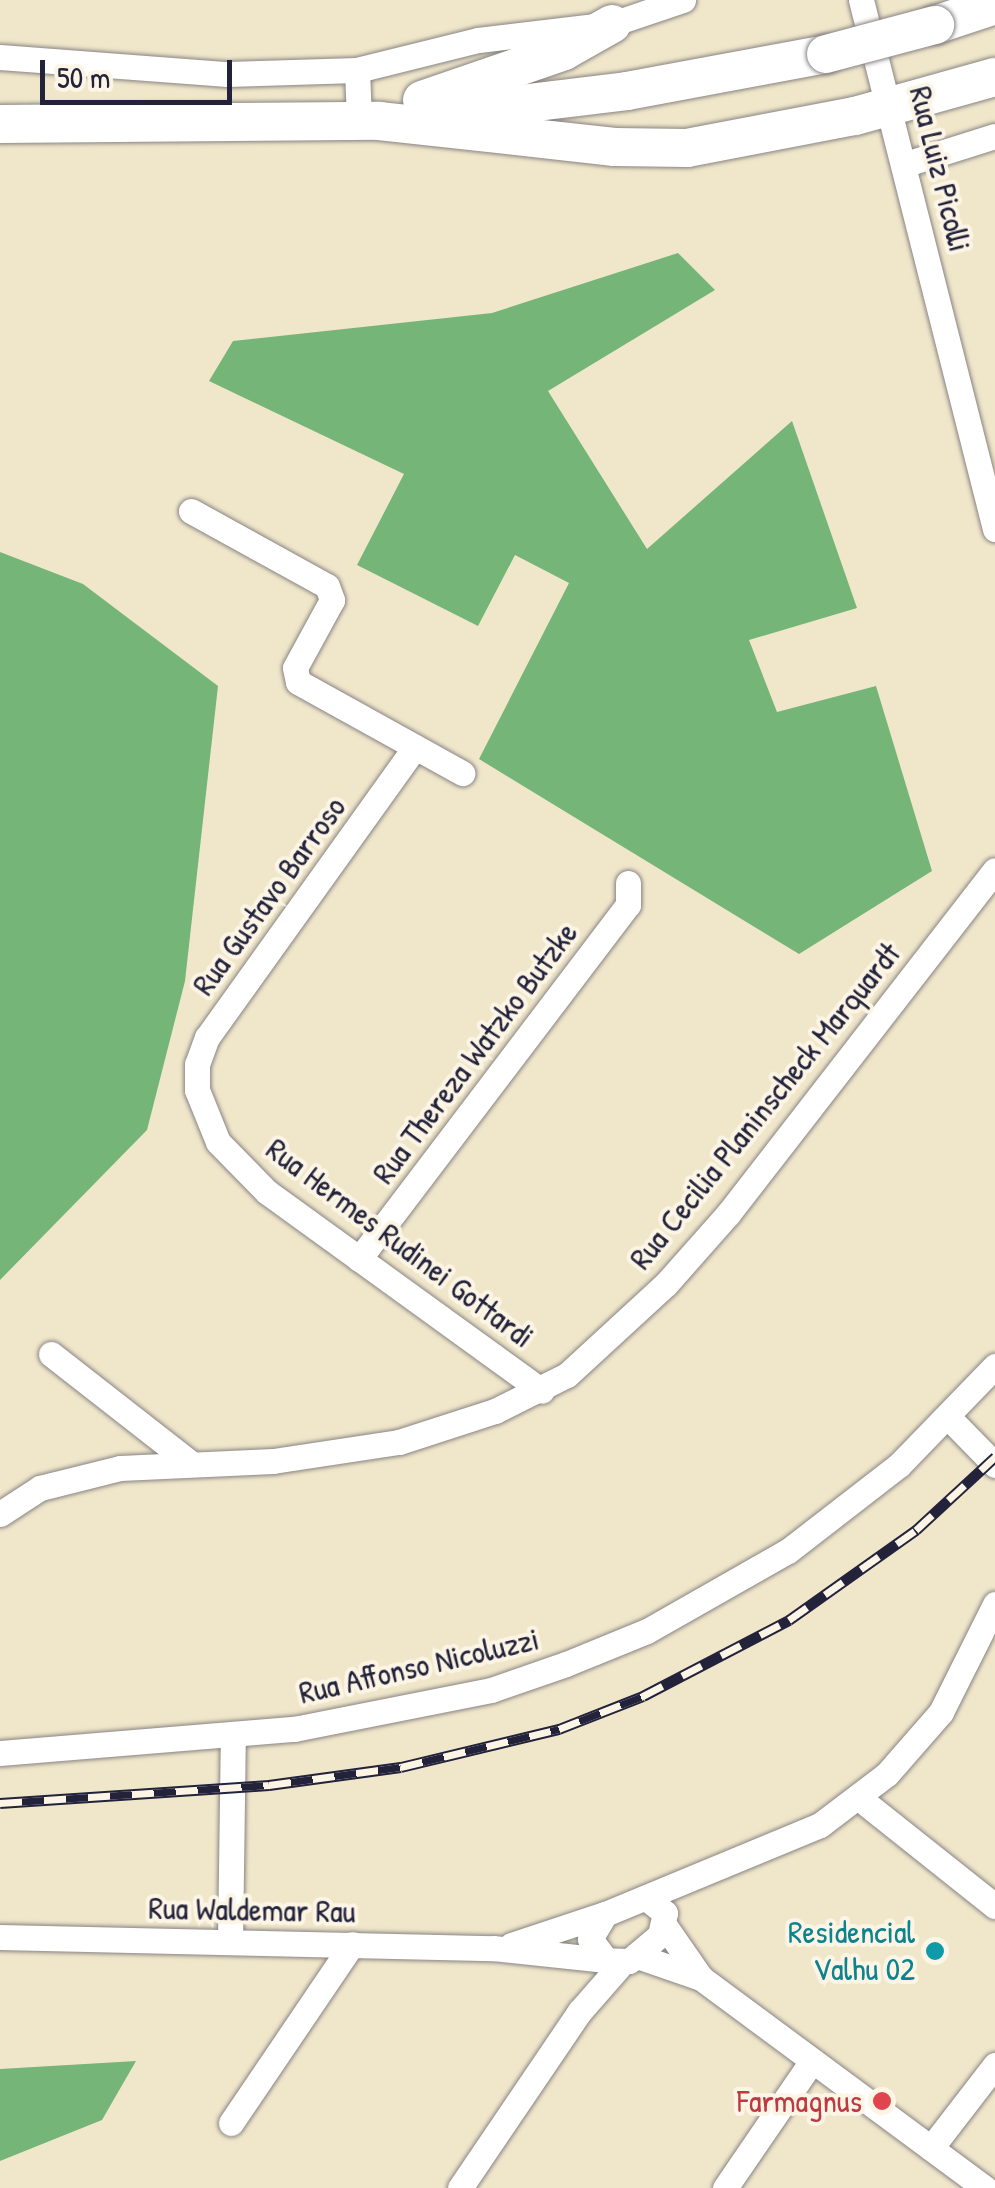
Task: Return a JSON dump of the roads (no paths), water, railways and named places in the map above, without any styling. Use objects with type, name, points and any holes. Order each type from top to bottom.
[{"type":"highway","points":[[0,124],[369,120],[627,92],[826,54],[995,5]]},
{"type":"highway","points":[[369,120],[564,51],[612,24]]},
{"type":"highway","points":[[369,120],[615,147],[687,148],[892,106],[995,77]]},
{"type":"street","points":[[0,57],[227,74],[357,70],[496,37],[612,24],[682,0]]},
{"type":"street","name":"Rua Luiz Picolli","points":[[862,0],[892,106],[995,530]]},
{"type":"street","points":[[357,70],[369,120]]},
{"type":"street","points":[[906,164],[995,136]]},
{"type":"street","points":[[191,511],[327,586],[332,600],[295,668],[298,682],[462,773]]},
{"type":"street","name":"Rua Gustavo Barroso","points":[[198,1090],[197,1064],[207,1037],[415,747]]},
{"type":"street","name":"Rua Cecilia Planinscheck Marquardt","points":[[0,1514],[40,1488],[120,1468],[344,1454],[449,1427],[542,1391],[613,1337],[728,1214],[995,870]]},
{"type":"street","name":"Rua Thereza Watzko Butzke","points":[[359,1259],[628,906],[628,882]]},
{"type":"street","name":"Rua Hermes Rudinei Gottardi","points":[[198,1090],[218,1142],[267,1192],[542,1391]]},
{"type":"street","points":[[50,1354],[188,1461]]},
{"type":"street","name":"Rua Affonso Nicoluzzi","points":[[0,1753],[294,1729],[491,1690],[646,1631],[788,1551],[949,1418],[995,1366]]},
{"type":"street","points":[[949,1418],[995,1465]]},
{"type":"street","points":[[985,2188],[701,1978],[646,1898],[721,1871],[820,1825],[859,1798],[935,1722],[995,1604]]},
{"type":"street","points":[[230,1942],[233,1735]]},
{"type":"street","points":[[859,1798],[995,1906]]},
{"type":"street","points":[[460,2188],[580,2011],[609,1957],[666,1923],[721,1871]]},
{"type":"street","name":"Rua Waldemar Rau","points":[[502,1948],[646,1898]]},
{"type":"street","points":[[605,1914],[592,1932],[609,1957]]},
{"type":"street","name":"Rua Waldemar Rau","points":[[0,1937],[502,1948],[609,1957],[701,1978]]},
{"type":"street","points":[[232,2123],[352,1944]]},
{"type":"street","points":[[724,2188],[812,2061]]},
{"type":"street","points":[[931,2148],[995,2065]]},
{"type":"railway","points":[[0,1803],[269,1785],[401,1767],[559,1729],[643,1696],[789,1620],[916,1530],[995,1457]]},
{"type":"place","name":"Residencial Valhu 02","points":[[935,1951]]},
{"type":"place","name":"Farmagnus","points":[[882,2101]]}]
